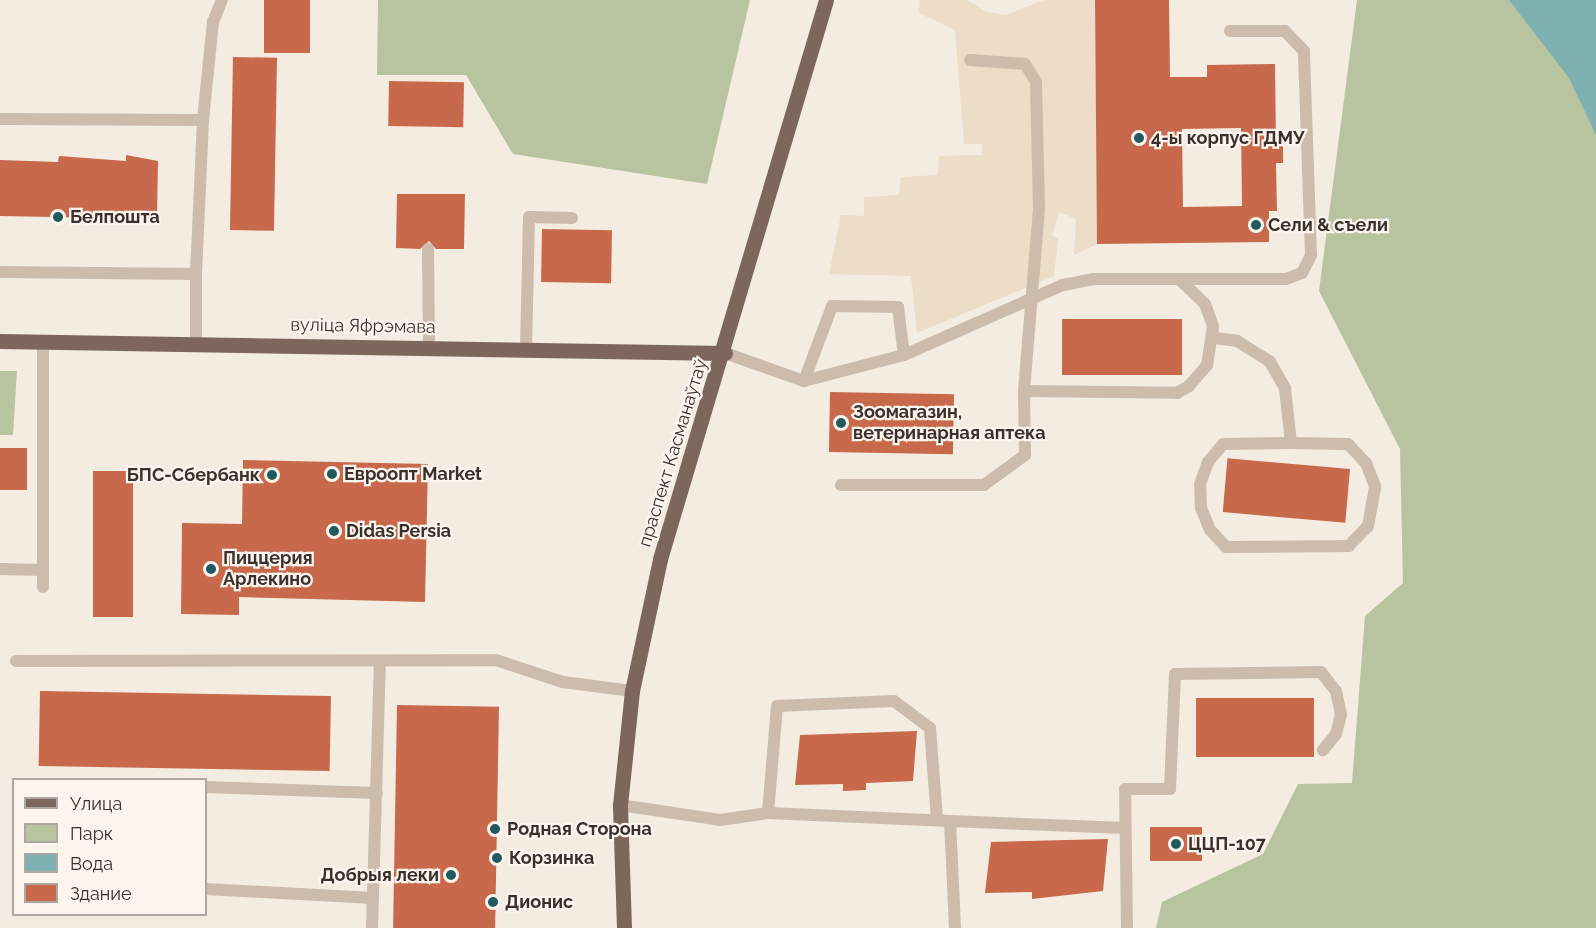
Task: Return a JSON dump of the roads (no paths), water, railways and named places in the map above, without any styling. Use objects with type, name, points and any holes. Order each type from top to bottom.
[{"type":"main road","name":"праспект Касманаўтаў","points":[[624,928],[620,805],[632,691],[681,484],[725,353],[826,0]]},
{"type":"main road","name":"вуліца Яфрэмава","points":[[0,341],[429,346],[725,353]]},
{"type":"lane","points":[[196,343],[196,274],[203,120],[213,21],[222,0]]},
{"type":"lane","points":[[725,353],[804,381],[904,355],[1032,297],[1094,279],[1286,279],[1302,273],[1311,255],[1304,51],[1285,31],[1230,31]]},
{"type":"lane","points":[[840,485],[984,485],[1025,456],[1024,391],[1038,207],[1036,82],[1025,64],[970,60]]},
{"type":"lane","points":[[0,119],[203,120]]},
{"type":"lane","points":[[526,349],[530,217],[572,218]]},
{"type":"lane","points":[[428,249],[429,346]]},
{"type":"lane","points":[[0,272],[196,274]]},
{"type":"lane","points":[[1024,391],[1177,393],[1199,376],[1214,338],[1205,304],[1180,280]]},
{"type":"lane","points":[[804,381],[832,306],[898,307],[904,355]]},
{"type":"lane","points":[[1214,338],[1237,341],[1270,362],[1285,388],[1291,443]]},
{"type":"lane","points":[[43,342],[43,587]]},
{"type":"lane","points":[[1291,443],[1348,444],[1358,453],[1375,486],[1368,526],[1349,546],[1226,547],[1210,530],[1201,508],[1200,484],[1208,462],[1223,444],[1291,443]]},
{"type":"lane","points":[[0,569],[43,570]]},
{"type":"lane","points":[[16,661],[380,664],[496,660],[563,682],[632,691]]},
{"type":"lane","points":[[372,928],[380,664]]},
{"type":"lane","points":[[1127,928],[1125,789],[1170,789],[1175,674],[1321,672],[1336,691],[1341,714],[1336,734],[1323,750]]},
{"type":"lane","points":[[768,813],[777,706],[894,701],[930,728],[944,821],[955,928]]},
{"type":"lane","points":[[207,787],[377,793]]},
{"type":"lane","points":[[620,805],[720,820],[768,813],[1125,828]]},
{"type":"lane","points":[[207,889],[373,898]]},
{"type":"water","points":[[1509,0],[1596,0],[1596,135],[1569,78]]},
{"type":"place","name":"4-ы корпус ГДМУ","points":[[1139,138]]},
{"type":"place","name":"Белпошта","points":[[58,217]]},
{"type":"place","name":"Сели & съели","points":[[1256,225]]},
{"type":"place","name":"Зоомагазин, ветеринарная аптека","points":[[841,423]]},
{"type":"place","name":"Евроопт Market","points":[[332,474]]},
{"type":"place","name":"БПС-Сбербанк","points":[[272,475]]},
{"type":"place","name":"Didas Persia","points":[[334,531]]},
{"type":"place","name":"Пиццерия Арлекино","points":[[211,569]]},
{"type":"place","name":"Родная Сторона","points":[[495,829]]},
{"type":"place","name":"ЦЦП-107","points":[[1176,844]]},
{"type":"place","name":"Корзинка","points":[[497,858]]},
{"type":"place","name":"Добрыя леки","points":[[451,875]]},
{"type":"place","name":"Дионис","points":[[493,902]]}]
